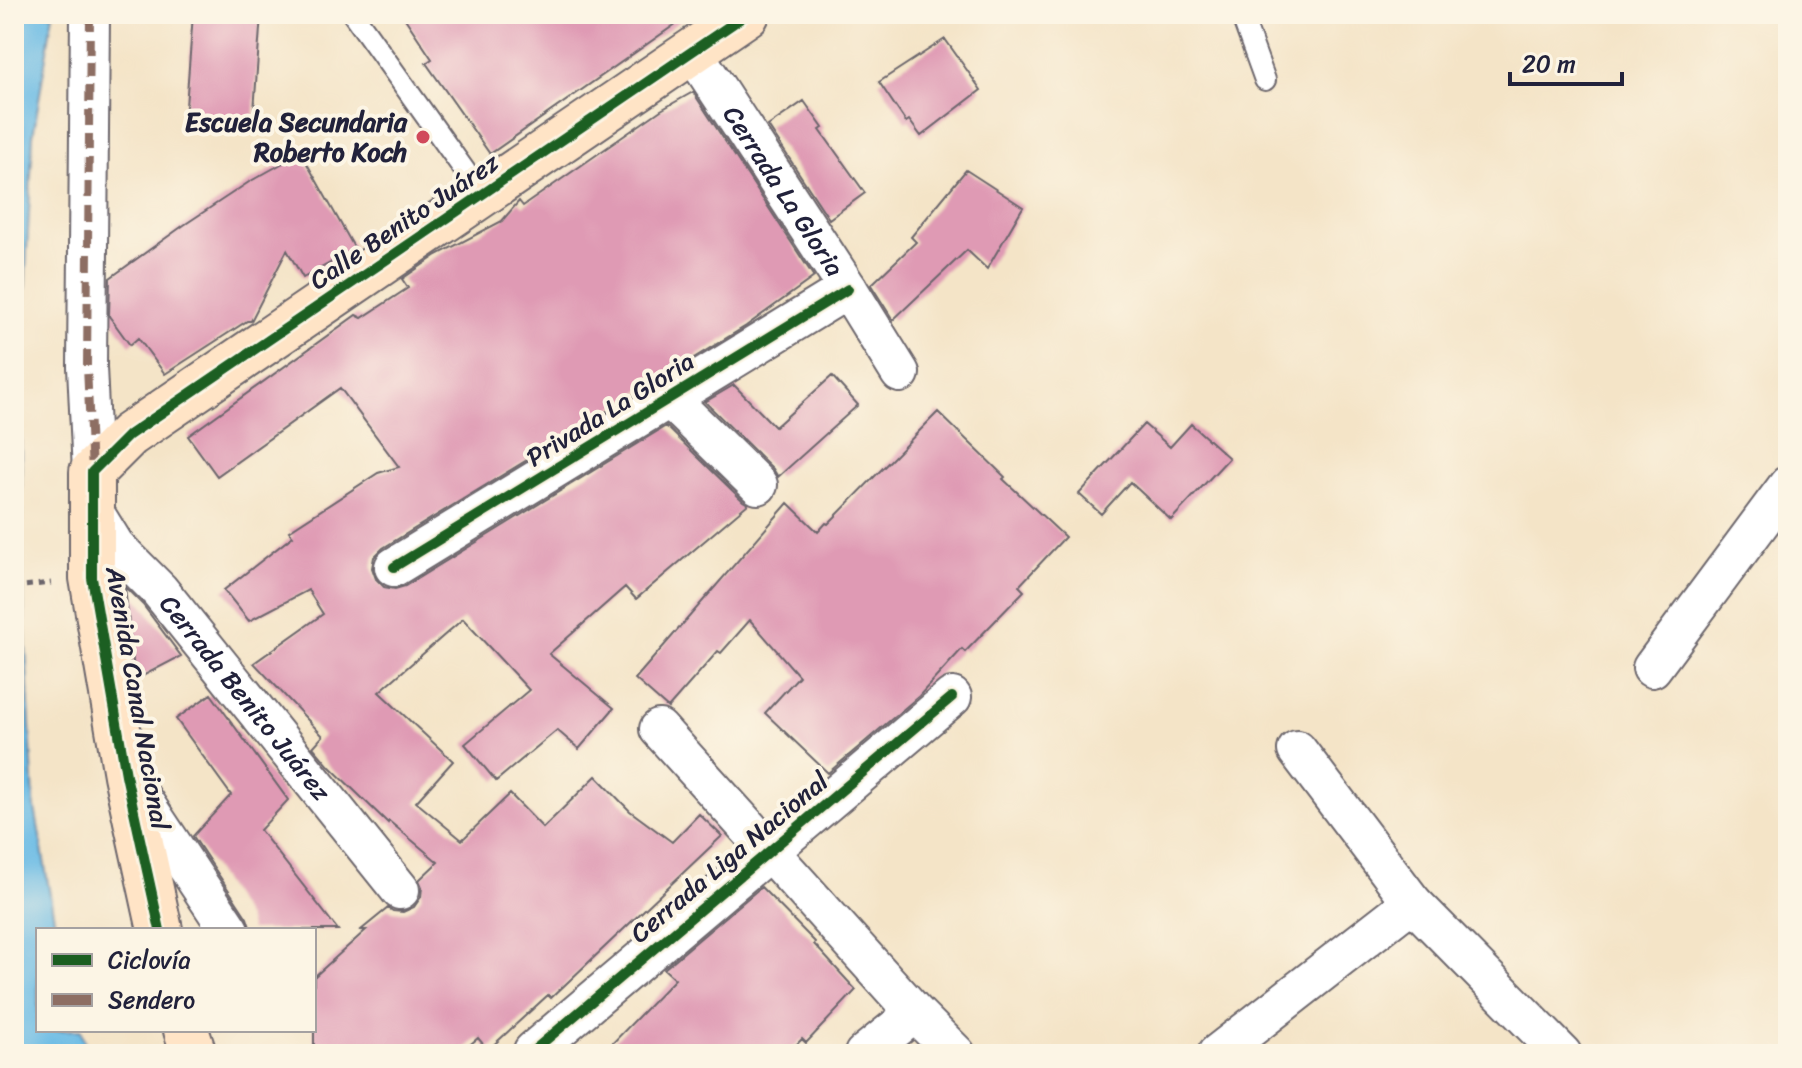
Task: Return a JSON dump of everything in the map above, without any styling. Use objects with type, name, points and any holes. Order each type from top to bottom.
[{"type":"street","name":"Avenida Canal Nacional","points":[[90,14],[87,367],[92,578],[126,775],[160,928]]},
{"type":"street","name":"Calle Benito Juárez","points":[[92,489],[129,435],[747,14]]},
{"type":"street","name":"Cerrada La Gloria","points":[[693,52],[900,373]]},
{"type":"street","name":"Privada La Gloria","points":[[394,567],[848,289]]},
{"type":"street","points":[[670,399],[758,485]]},
{"type":"street","points":[[1652,668],[1788,485]]},
{"type":"street","name":"Cerrada Benito Juárez","points":[[92,489],[115,546],[159,590],[400,890]]},
{"type":"street","name":"Cerrada Liga Nacional","points":[[533,1051],[952,697]]},
{"type":"street","points":[[659,729],[915,1013],[956,1054]]},
{"type":"street","points":[[1297,750],[1412,902],[1562,1054]]},
{"type":"street","points":[[126,775],[228,928]]},
{"type":"street","points":[[1217,1054],[1412,902]]},
{"type":"street","points":[[864,1054],[915,1013]]},
{"type":"street","points":[[187,1032],[194,1054]]},
{"type":"lane","points":[[353,14],[465,171],[479,197]]},
{"type":"lane","points":[[1241,14],[1265,80]]},
{"type":"path","points":[[14,587],[38,585]]},
{"type":"water","points":[[14,14],[53,14],[33,136],[20,385],[23,590],[34,802],[56,928],[36,928],[36,1032],[82,1032],[88,1054],[14,1054]]},
{"type":"building","points":[[193,14],[261,14],[253,125],[185,120]]},
{"type":"building","points":[[402,14],[690,14],[490,154],[426,63],[432,59]]},
{"type":"building","points":[[945,39],[981,90],[921,136],[909,120],[906,122],[879,82]]},
{"type":"building","points":[[693,92],[814,277],[746,326],[383,548],[374,557],[372,568],[376,579],[384,587],[395,589],[405,586],[666,426],[748,504],[636,599],[625,587],[549,654],[614,708],[579,749],[557,730],[496,781],[465,744],[529,690],[463,619],[379,692],[453,761],[416,802],[462,840],[510,794],[543,828],[596,776],[630,811],[672,842],[699,814],[722,836],[551,998],[548,995],[488,1050],[478,1038],[459,1054],[314,1054],[316,975],[388,908],[403,912],[414,907],[421,897],[419,880],[438,862],[388,823],[329,766],[313,747],[323,736],[254,663],[323,614],[308,590],[249,621],[224,590],[293,536],[289,531],[378,473],[399,467],[340,388],[217,476],[188,436],[356,315],[362,318],[408,288],[402,279],[437,255],[502,221],[519,201],[523,206],[661,110]]},
{"type":"building","points":[[804,101],[823,128],[820,130],[865,193],[829,219],[768,126]]},
{"type":"building","points":[[301,153],[355,249],[303,278],[287,250],[251,321],[165,374],[138,338],[130,345],[109,316],[110,278],[249,182]]},
{"type":"building","points":[[966,170],[1023,207],[987,269],[967,250],[893,320],[871,285],[916,242],[911,237]]},
{"type":"building","points":[[832,376],[858,405],[778,477],[705,402],[734,385],[775,427]]},
{"type":"building","points":[[938,412],[1065,537],[1019,586],[1024,591],[965,652],[962,649],[919,696],[828,773],[765,713],[799,676],[750,620],[668,708],[635,679],[788,503],[818,532]]},
{"type":"building","points":[[1144,424],[1170,447],[1191,424],[1229,458],[1171,520],[1130,482],[1101,514],[1079,494]]},
{"type":"building","points":[[125,587],[143,605],[181,656],[135,680]]},
{"type":"building","points":[[211,694],[288,800],[260,830],[338,930],[250,928],[247,918],[193,836],[231,795],[176,719]]},
{"type":"building","points":[[761,887],[815,942],[856,990],[806,1043],[802,1039],[787,1054],[602,1054],[675,979],[664,969]]},
{"type":"marked path","points":[[90,14],[87,367],[92,472]]},
{"type":"cycle path","points":[[160,928],[126,775],[92,578],[92,472],[129,435],[747,14]]},
{"type":"cycle path","points":[[394,567],[848,289]]},
{"type":"cycle path","points":[[533,1051],[952,697]]},
{"type":"place","name":"Escuela Secundaria Roberto Koch","points":[[423,137]]}]
